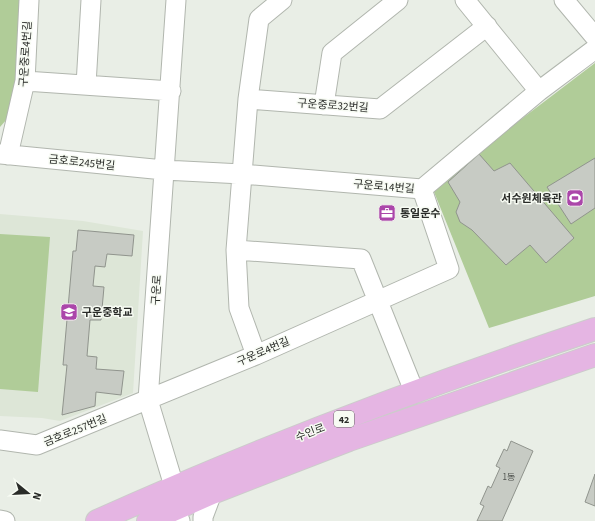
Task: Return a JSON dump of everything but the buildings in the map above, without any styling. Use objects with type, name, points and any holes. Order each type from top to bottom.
[{"type":"main road","name":"수인로","points":[[97,521],[174,486],[481,366],[595,329]]},
{"type":"main road","name":"수인로","points":[[148,521],[177,515],[212,493],[349,440],[595,355]]},
{"type":"street","name":"구운중로4번길","points":[[4,155],[25,81],[29,0]]},
{"type":"street","points":[[86,85],[91,0]]},
{"type":"street","name":"구운로","points":[[176,0],[171,91],[148,400],[174,486],[177,515]]},
{"type":"street","points":[[256,355],[239,308],[236,250],[248,100],[259,19],[282,0]]},
{"type":"street","points":[[324,105],[332,53],[398,0]]},
{"type":"street","points":[[465,0],[539,91]]},
{"type":"street","points":[[564,0],[595,36]]},
{"type":"street","name":"구운중로32번길","points":[[248,100],[380,109],[486,26]]},
{"type":"street","name":"구운로14번길","points":[[164,170],[242,174],[422,189],[539,91],[595,49]]},
{"type":"street","points":[[25,81],[171,91]]},
{"type":"street","name":"금호로245번길","points":[[4,155],[164,170]]},
{"type":"street","name":"구운로4번길","points":[[148,400],[378,302],[449,269],[422,189]]},
{"type":"street","points":[[236,250],[362,259],[414,392]]},
{"type":"street","name":"금호로257번길","points":[[0,440],[37,445],[148,400]]},
{"type":"street","points":[[203,521],[202,517],[212,493]]},
{"type":"street","points":[[0,520],[5,521]]},
{"type":"shaded area","name":"구운중학교","points":[[0,214],[83,221],[143,231],[133,393],[60,421],[42,418],[0,416]]},
{"type":"green space","points":[[0,0],[22,0],[14,111],[0,127]]},
{"type":"green space","points":[[595,63],[595,296],[489,328],[432,187]]},
{"type":"green space","points":[[0,234],[50,237],[38,392],[0,389]]},
{"type":"place","name":"서수원체육관","points":[[575,198]]},
{"type":"place","name":"통일운수","points":[[387,213]]},
{"type":"place","name":"구운중학교","points":[[69,312]]}]
